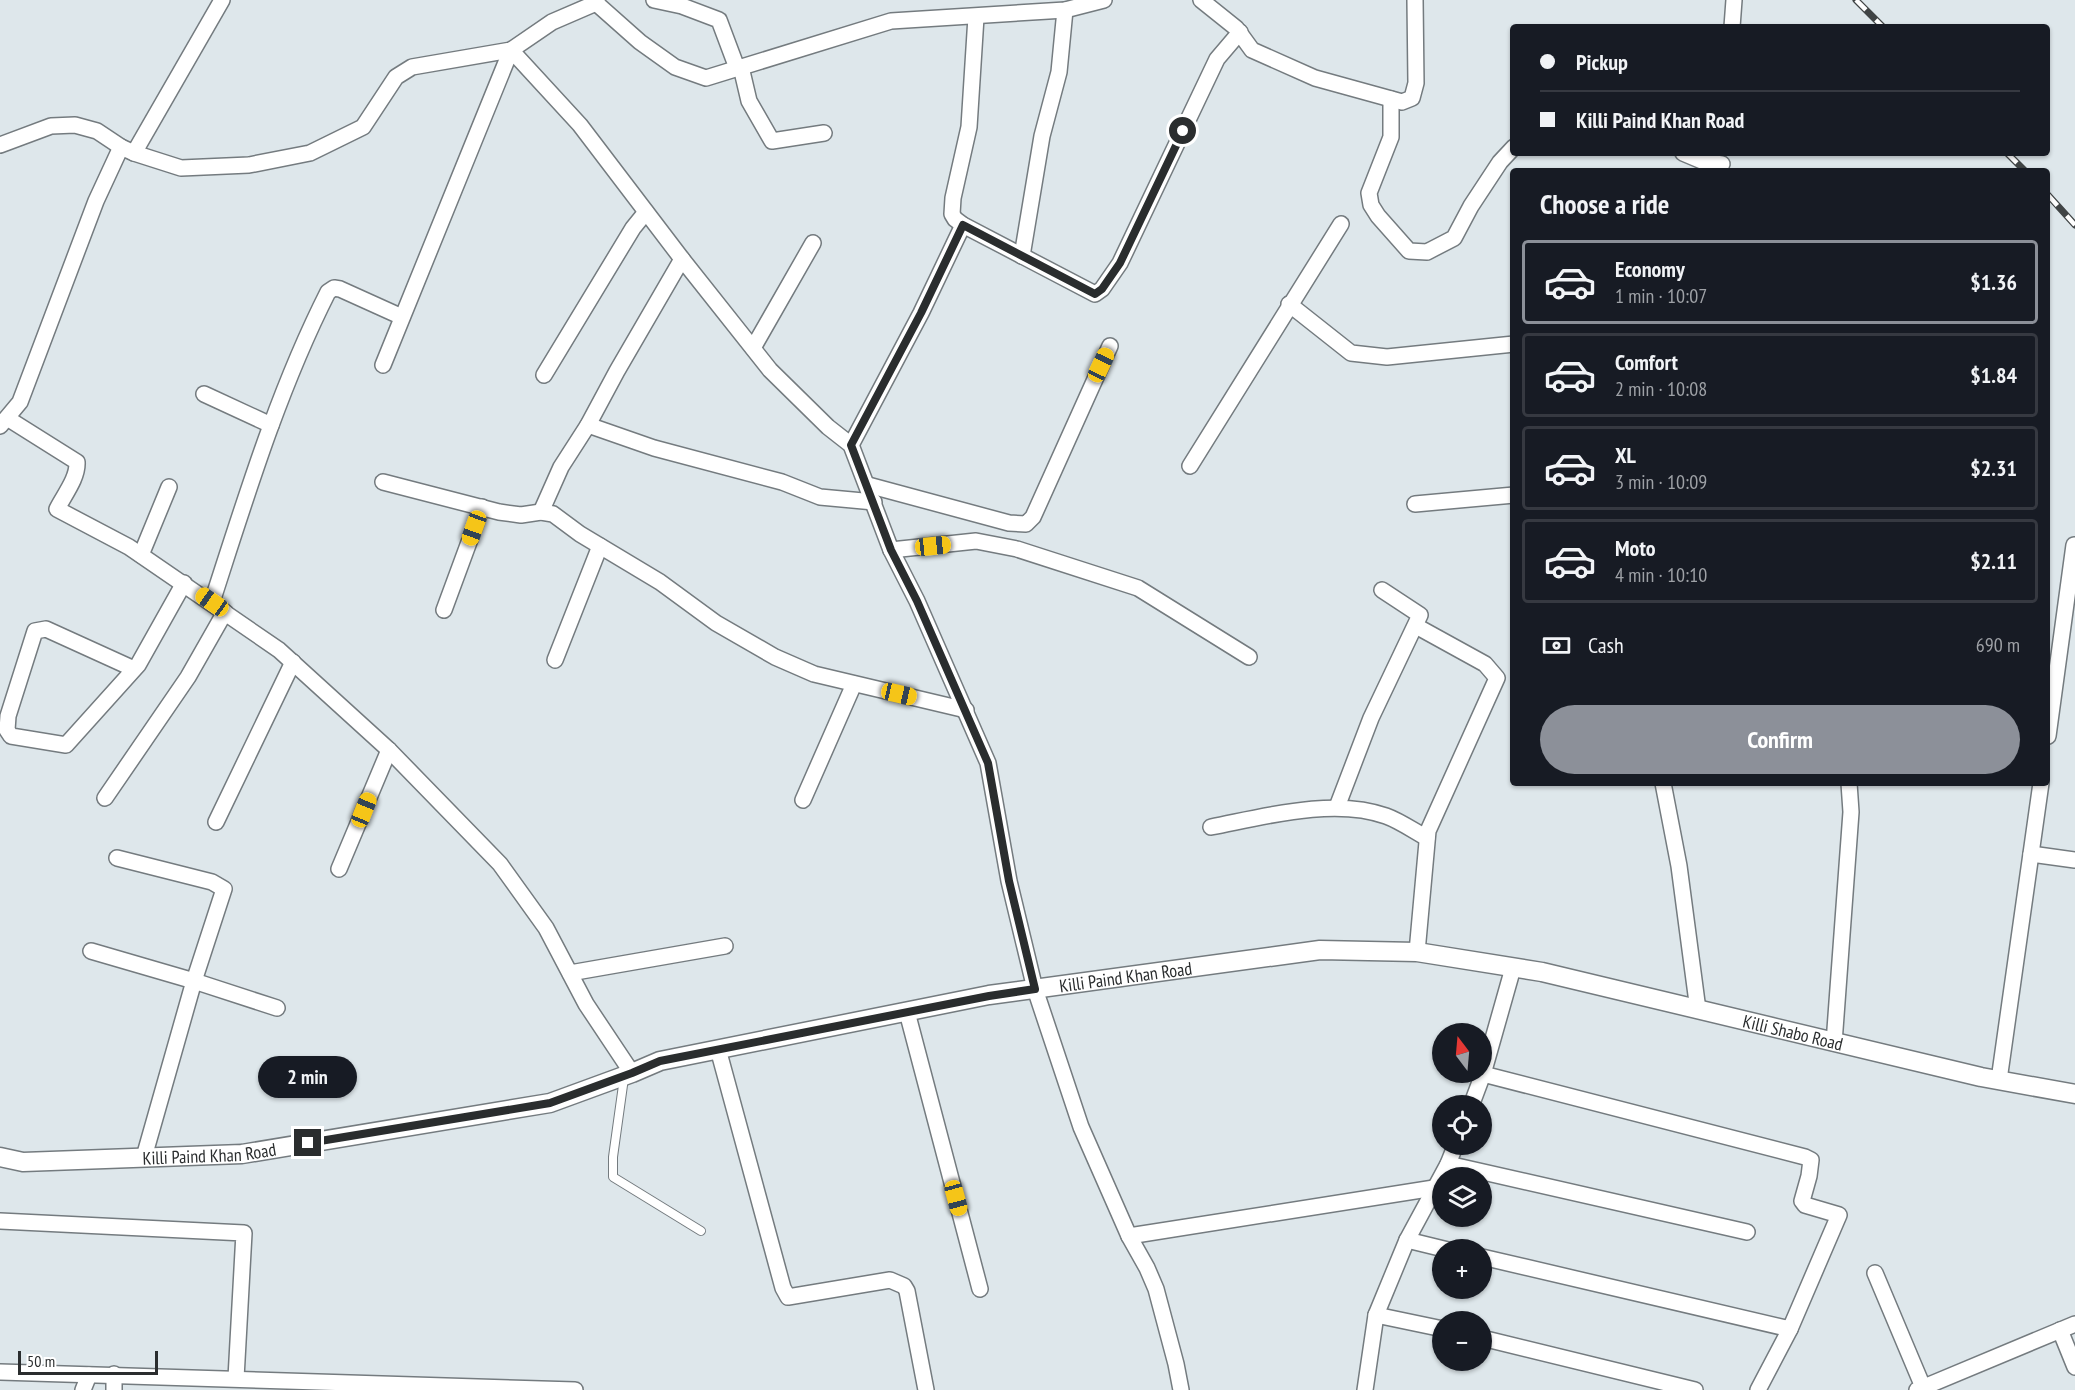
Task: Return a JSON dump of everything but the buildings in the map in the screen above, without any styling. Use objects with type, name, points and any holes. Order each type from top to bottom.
[{"type":"street","points":[[222,0],[96,201],[20,402],[4,422],[77,462],[74,477],[57,509],[141,555],[212,602],[293,662],[389,750],[500,864],[546,928],[586,1004],[628,1075]]},
{"type":"street","points":[[654,0],[682,6],[719,20],[739,67],[749,101],[772,141],[824,133]]},
{"type":"street","points":[[0,145],[51,126],[75,125],[97,131],[127,150],[181,168],[249,165],[310,153],[363,127],[396,77],[412,67],[511,50],[552,22],[597,1],[640,42],[675,67],[706,78],[891,21],[1065,10],[1104,0]]},
{"type":"street","points":[[1201,0],[1240,32],[1252,50],[1315,78],[1402,102],[1412,98],[1416,83],[1415,0]]},
{"type":"street","points":[[1732,24],[1734,0]]},
{"type":"street","points":[[1022,256],[1042,136],[1059,72],[1065,10]]},
{"type":"street","points":[[976,16],[969,127],[953,198],[952,214],[963,225],[1095,294],[1102,289],[1120,263],[1217,59],[1240,32]]},
{"type":"street","points":[[511,50],[580,125],[682,260],[770,370],[828,428],[851,445],[891,550],[966,710],[988,763],[1009,881],[1035,989],[1081,1127],[1129,1236],[1148,1268],[1156,1289],[1176,1364],[1180,1390]]},
{"type":"street","points":[[383,364],[511,50]]},
{"type":"street","points":[[1391,99],[1391,137],[1369,193],[1371,205],[1378,216],[1409,251],[1427,252],[1454,238],[1471,206],[1500,162],[1510,151]]},
{"type":"street","points":[[1690,156],[1702,161],[1722,163]]},
{"type":"street","points":[[544,375],[633,228],[646,212]]},
{"type":"street","points":[[1190,466],[1341,224]]},
{"type":"street","points":[[851,445],[921,313],[963,225]]},
{"type":"street","points":[[753,348],[813,243]]},
{"type":"street","points":[[541,512],[561,467],[588,425],[682,260]]},
{"type":"street","points":[[212,602],[271,425],[304,339],[328,292],[334,288],[340,289],[402,317]]},
{"type":"street","points":[[1289,304],[1351,353],[1387,357],[1510,344]]},
{"type":"street","points":[[868,485],[1009,523],[1026,524],[1033,517],[1110,346]]},
{"type":"street","points":[[204,394],[271,425]]},
{"type":"street","points":[[588,425],[654,448],[782,482],[820,497],[873,502]]},
{"type":"street","points":[[383,483],[522,515],[541,512],[553,514],[660,582],[716,622],[776,657],[814,675],[966,710]]},
{"type":"street","points":[[141,555],[169,487]]},
{"type":"street","points":[[1415,504],[1510,495]]},
{"type":"street","points":[[444,610],[482,507]]},
{"type":"street","points":[[891,550],[975,541],[1017,549],[1138,588],[1250,657]]},
{"type":"street","points":[[2050,721],[2074,544]]},
{"type":"street","points":[[555,660],[600,546]]},
{"type":"street","points":[[134,669],[46,629],[35,631],[8,716],[7,730],[11,736],[66,745],[134,669],[184,584]]},
{"type":"street","points":[[1338,807],[1371,718],[1420,615],[1382,590]]},
{"type":"street","points":[[105,798],[188,677],[225,612]]},
{"type":"street","points":[[1416,626],[1485,664],[1497,678],[1428,831],[1417,952]]},
{"type":"street","points":[[216,822],[293,662]]},
{"type":"street","points":[[803,800],[854,684]]},
{"type":"street","points":[[339,869],[389,750]]},
{"type":"street","points":[[1664,786],[1679,866],[1698,1010]]},
{"type":"street","points":[[1833,1043],[1851,812],[1849,786]]},
{"type":"street","points":[[1999,1080],[2041,786]]},
{"type":"street","points":[[1211,827],[1279,814],[1338,807],[1385,816],[1427,838]]},
{"type":"street","points":[[2031,854],[2075,860]]},
{"type":"street","points":[[117,858],[212,882],[224,889],[194,981],[144,1157]]},
{"type":"street","points":[[570,973],[725,946]]},
{"type":"street","name":"Killi Paind Khan Road","points":[[0,1157],[23,1162],[242,1154],[550,1103],[660,1061],[989,996],[1320,950],[1417,952],[1513,968]]},
{"type":"street","points":[[91,951],[278,1008]]},
{"type":"street","points":[[1492,1042],[1513,968]]},
{"type":"street","name":"Killi Shabo Road","points":[[1513,968],[1542,972],[1833,1043],[1999,1080],[2075,1094]]},
{"type":"street","points":[[907,1012],[981,1289]]},
{"type":"street","points":[[718,1049],[783,1288],[788,1297],[890,1280],[904,1286],[907,1291],[926,1390]]},
{"type":"street","points":[[1492,1076],[1811,1160],[1802,1201],[1805,1205],[1839,1215],[1790,1329],[1758,1390]]},
{"type":"street","points":[[1446,1167],[1452,1155]]},
{"type":"street","points":[[1448,1164],[1747,1232]]},
{"type":"street","points":[[1129,1236],[1432,1188]]},
{"type":"street","points":[[1365,1390],[1376,1315],[1407,1240],[1432,1192]]},
{"type":"street","points":[[0,1221],[244,1233],[236,1378]]},
{"type":"street","points":[[1407,1240],[1432,1246]]},
{"type":"street","points":[[1492,1259],[1790,1329]]},
{"type":"street","points":[[1875,1273],[1920,1389],[2075,1324]]},
{"type":"street","points":[[1376,1315],[1432,1327]]},
{"type":"street","points":[[2060,1330],[2075,1367]]},
{"type":"street","points":[[1492,1340],[1695,1390]]},
{"type":"street","points":[[0,1372],[236,1378],[380,1387],[575,1390]]},
{"type":"street","points":[[114,1374],[114,1390]]},
{"type":"street","points":[[83,1390],[89,1375]]},
{"type":"street","points":[[290,1390],[308,1381]]},
{"type":"lane","points":[[628,1075],[613,1157],[613,1177],[701,1231]]},
{"type":"railway","points":[[1856,0],[1880,24]]},
{"type":"railway","points":[[2010,156],[2022,168]]},
{"type":"railway","points":[[2050,197],[2075,225]]},
{"type":"route","points":[[308,1143],[550,1103],[660,1061],[1035,989],[1009,881],[988,763],[917,601],[891,550],[851,445],[921,313],[963,225],[1095,294],[1102,289],[1120,263],[1183,131]]}]
